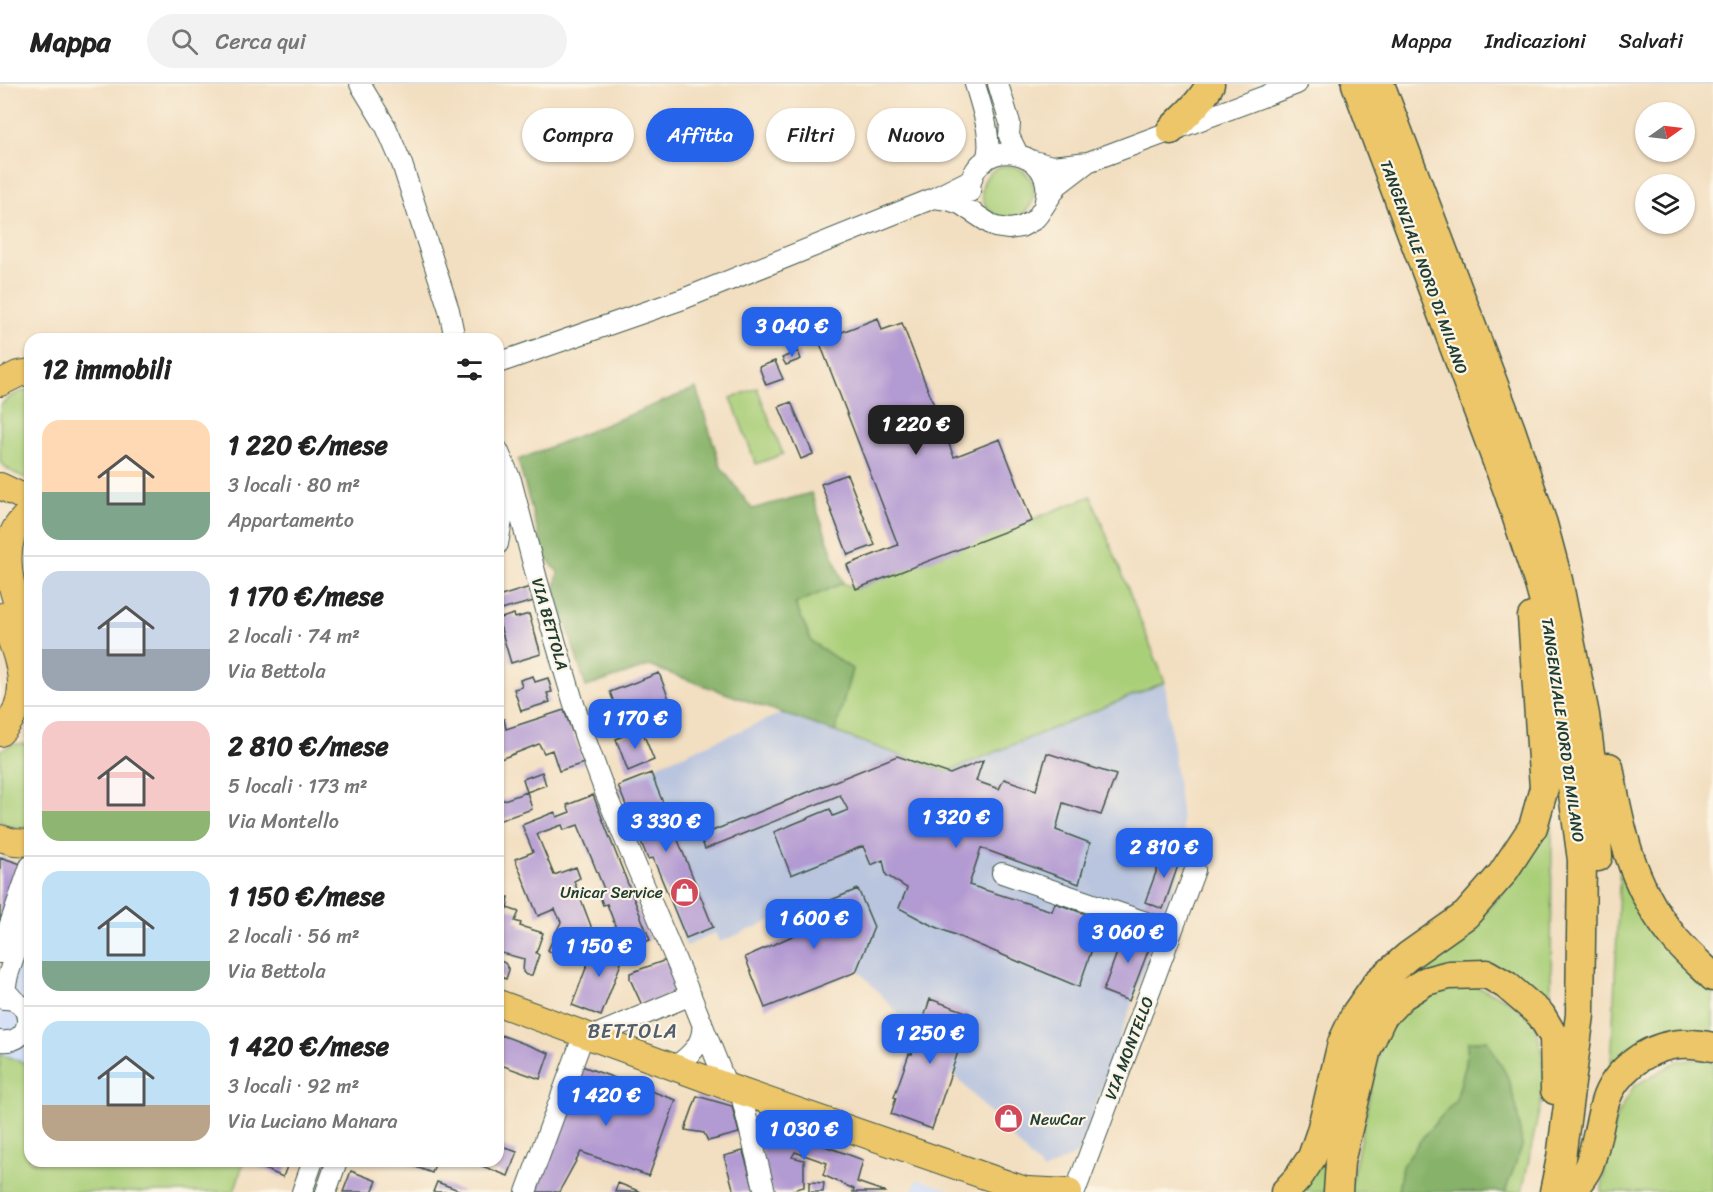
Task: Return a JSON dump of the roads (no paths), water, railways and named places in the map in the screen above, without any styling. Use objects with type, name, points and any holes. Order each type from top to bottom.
[{"type":"highway","points":[[1171,130],[1210,84]]},
{"type":"highway","name":"TANGENZIALE NORD DI MILANO","points":[[1356,84],[1508,491],[1550,625],[1582,860],[1580,1015],[1561,1158],[1567,1191]]},
{"type":"highway","name":"TANGENZIALE NORD DI MILANO","points":[[1380,84],[1543,524],[1567,618],[1585,715],[1594,783],[1598,846],[1599,992],[1584,1137],[1567,1191]]},
{"type":"highway","points":[[1285,1192],[1312,1157],[1321,1131],[1342,1043],[1356,1013],[1377,983],[1408,956],[1466,915],[1502,874],[1533,827],[1544,788],[1531,608],[1539,584]]},
{"type":"highway","points":[[1567,618],[1591,676],[1602,725],[1618,821],[1631,863],[1648,900],[1671,934],[1713,977]]},
{"type":"highway","points":[[1338,1192],[1340,1162],[1367,1049],[1382,1017],[1402,996],[1426,981],[1449,975],[1486,974],[1506,985],[1541,1015],[1554,1037],[1555,1115],[1561,1158]]},
{"type":"highway","points":[[1567,1191],[1588,1167],[1606,1100],[1619,1077],[1634,1061],[1652,1051],[1672,1045],[1695,1043],[1713,1047]]},
{"type":"main road","points":[[0,486],[24,495]]},
{"type":"main road","points":[[24,518],[13,531],[7,551],[12,592],[24,624]]},
{"type":"main road","points":[[0,610],[17,657],[22,680],[22,690],[17,706],[0,734]]},
{"type":"main road","points":[[0,734],[24,729]]},
{"type":"main road","points":[[0,838],[24,843]]},
{"type":"main road","points":[[504,1005],[734,1088],[1050,1191]]},
{"type":"street","points":[[360,84],[386,127],[402,164],[454,333]]},
{"type":"street","points":[[975,84],[988,139],[988,154],[984,162]]},
{"type":"street","points":[[998,84],[1010,123],[1010,136],[1024,157],[1037,165],[1045,180],[1044,206]]},
{"type":"street","points":[[980,217],[971,199],[970,186],[977,169],[994,155],[1001,153],[1024,157],[1052,166],[1088,162],[1291,86]]},
{"type":"street","points":[[934,198],[960,204],[995,227],[1015,229],[1034,220],[1058,185],[1088,162]]},
{"type":"street","points":[[504,364],[683,299],[934,198],[972,179]]},
{"type":"street","points":[[446,333],[448,310]]},
{"type":"street","name":"VIA BETTOLA","points":[[504,463],[512,480],[537,579],[588,746],[605,792],[702,1022],[734,1088],[765,1192]]},
{"type":"street","name":"VIA MONTELLO","points":[[1050,1191],[1172,931],[1195,870]]},
{"type":"street","points":[[1002,873],[1172,931]]},
{"type":"street","points":[[0,952],[24,883]]},
{"type":"street","points":[[24,928],[5,990],[7,1000],[24,1009]]},
{"type":"street","points":[[526,1192],[588,1036],[691,995]]},
{"type":"street","points":[[674,1067],[699,1043],[702,1035],[702,1022]]},
{"type":"street","points":[[0,1041],[16,1040],[24,1031]]},
{"type":"street","points":[[302,1192],[311,1167]]},
{"type":"street","points":[[326,1192],[335,1167]]},
{"type":"place","name":"Unicar Service","points":[[684,892]]},
{"type":"place","name":"NewCar","points":[[1009,1119]]},
{"type":"district","name":"BETTOLA","points":[[633,1031]]}]
